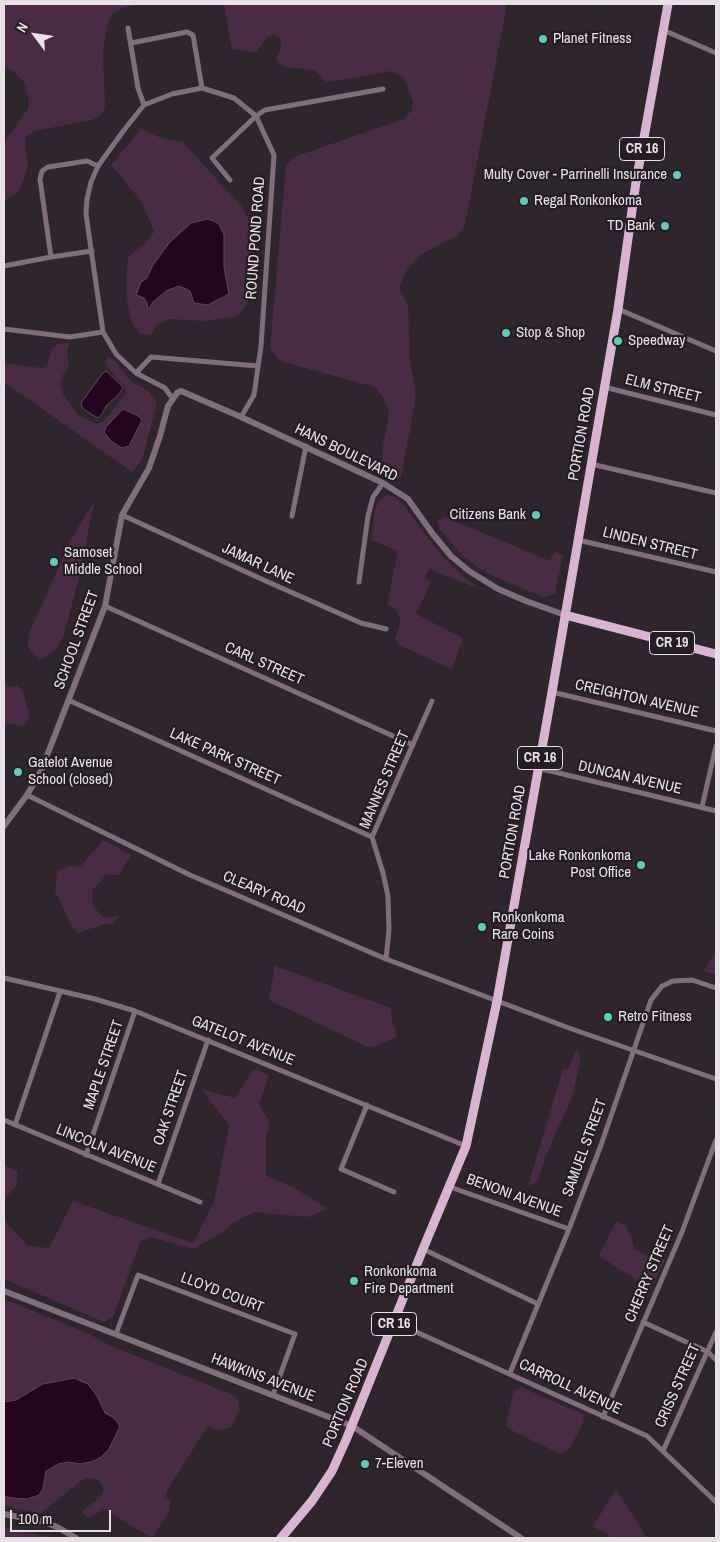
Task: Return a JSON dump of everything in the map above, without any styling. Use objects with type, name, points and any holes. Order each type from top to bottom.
[{"type":"main road","name":"PORTION ROAD","points":[[281,1538],[312,1502],[330,1476],[466,1146],[497,1001],[552,692],[618,309],[636,182],[668,4]]},
{"type":"main road","name":"CR 19","points":[[565,615],[716,654]]},
{"type":"street","points":[[128,28],[138,88],[144,105]]},
{"type":"street","points":[[663,30],[716,53]]},
{"type":"street","points":[[131,43],[187,32],[193,35],[202,88]]},
{"type":"street","name":"ROUND POND ROAD","points":[[173,399],[165,388],[136,373],[116,354],[103,332],[86,214],[87,199],[91,182],[98,166],[144,105],[172,94],[202,88],[234,98],[256,116],[274,154],[258,366],[254,395],[241,417]]},
{"type":"street","name":"ROUND POND ROAD","points":[[230,180],[212,158],[256,116],[265,110],[384,89]]},
{"type":"street","points":[[51,257],[40,179],[42,171],[48,167],[87,161],[98,166]]},
{"type":"street","points":[[4,266],[92,251]]},
{"type":"street","points":[[618,309],[716,351]]},
{"type":"street","points":[[4,329],[70,337],[103,332]]},
{"type":"street","points":[[136,373],[151,357],[258,366]]},
{"type":"street","name":"ELM STREET","points":[[604,387],[716,415]]},
{"type":"street","name":"HANS BOULEVARD","points":[[173,399],[177,393],[182,392],[306,446],[383,483],[408,499],[451,556],[469,571],[512,595],[565,615]]},
{"type":"street","name":"SCHOOL STREET","points":[[4,826],[27,795],[41,770],[105,606],[122,515],[149,468],[168,406],[173,399]]},
{"type":"street","points":[[292,516],[306,446]]},
{"type":"street","points":[[591,464],[716,493]]},
{"type":"street","points":[[359,582],[368,516],[373,497],[383,483]]},
{"type":"street","name":"JAMAR LANE","points":[[122,515],[344,616],[361,623],[386,629]]},
{"type":"street","name":"LINDEN STREET","points":[[578,540],[716,572]]},
{"type":"street","name":"CARL STREET","points":[[105,606],[413,745]]},
{"type":"street","name":"CREIGHTON AVENUE","points":[[552,692],[716,731]]},
{"type":"street","name":"LAKE PARK STREET","points":[[68,700],[372,837]]},
{"type":"street","name":"MANNES STREET","points":[[386,959],[389,930],[388,896],[372,837],[432,701]]},
{"type":"street","points":[[702,808],[716,746]]},
{"type":"street","name":"DUNCAN AVENUE","points":[[538,768],[716,811]]},
{"type":"street","name":"CLEARY ROAD","points":[[27,795],[190,875],[386,959],[716,1080]]},
{"type":"street","name":"GATELOT AVENUE","points":[[4,978],[135,1010],[466,1146]]},
{"type":"street","name":"SAMUEL STREET","points":[[510,1373],[601,1145],[632,1049],[651,1000],[658,989],[667,982],[692,980],[716,988]]},
{"type":"street","points":[[15,1124],[60,992]]},
{"type":"street","name":"MAPLE STREET","points":[[86,1155],[135,1010]]},
{"type":"street","name":"OAK STREET","points":[[158,1184],[208,1040]]},
{"type":"street","points":[[367,1105],[341,1169],[394,1192]]},
{"type":"street","name":"LINCOLN AVENUE","points":[[4,1120],[200,1202]]},
{"type":"street","name":"CHERRY STREET","points":[[603,1417],[682,1232],[716,1140]]},
{"type":"street","name":"BENONI AVENUE","points":[[450,1187],[569,1229]]},
{"type":"street","points":[[423,1249],[538,1304]]},
{"type":"street","name":"LLOYD COURT","points":[[116,1334],[138,1275],[296,1334],[273,1395]]},
{"type":"street","name":"HAWKINS AVENUE","points":[[4,1291],[352,1426],[521,1538]]},
{"type":"street","name":"CARROLL AVENUE","points":[[394,1322],[648,1436],[716,1502]]},
{"type":"street","points":[[643,1322],[708,1352],[716,1360]]},
{"type":"street","name":"CRISS STREET","points":[[663,1451],[716,1332]]},
{"type":"street","points":[[4,1514],[45,1522],[76,1538]]},
{"type":"shaded area","points":[[4,4],[140,4],[123,8],[112,14],[108,25],[103,50],[105,107],[101,115],[92,120],[34,131],[26,137],[25,146],[28,165],[24,179],[18,192],[4,201],[4,142],[28,109],[29,99],[24,82],[11,69],[4,68]]},
{"type":"shaded area","points":[[224,4],[507,4],[465,225],[458,236],[421,255],[408,268],[399,288],[408,305],[410,363],[415,387],[415,401],[401,478],[394,480],[388,474],[383,463],[382,452],[389,413],[384,399],[375,387],[280,361],[270,349],[286,165],[294,157],[404,119],[412,110],[413,101],[404,78],[391,71],[327,82],[314,70],[285,67],[277,62],[281,40],[274,35],[267,37],[256,53],[232,49]]},
{"type":"shaded area","points":[[141,129],[163,139],[183,142],[242,207],[253,227],[254,276],[247,305],[237,316],[207,321],[169,319],[156,325],[151,335],[140,334],[132,323],[128,306],[126,285],[128,257],[146,242],[154,232],[142,202],[111,165]],"holes":[[[224,234],[224,267],[228,294],[190,291],[179,286],[167,291],[153,302],[148,309],[148,303],[144,298],[147,278],[153,265]]]},
{"type":"shaded area","points":[[208,219],[218,223],[224,234],[224,267],[229,294],[208,305],[194,303],[190,291],[179,286],[166,291],[153,302],[148,310],[144,298],[136,295],[141,282],[147,278],[153,265],[170,242],[191,223]]},
{"type":"shaded area","points":[[69,343],[67,351],[69,368],[63,374],[60,384],[63,394],[78,415],[97,424],[104,421],[126,393],[125,387],[105,363],[108,357],[114,360],[131,381],[149,392],[157,404],[142,460],[132,472],[4,382],[4,363],[40,368],[47,367],[52,348],[58,344]]},
{"type":"shaded area","points":[[106,371],[123,387],[98,418],[86,411],[81,403]]},
{"type":"shaded area","points":[[123,409],[142,420],[129,446],[122,448],[111,441],[104,432],[106,427]]},
{"type":"shaded area","points":[[387,495],[401,502],[441,555],[459,573],[480,589],[429,569],[425,577],[431,582],[416,614],[463,638],[452,669],[399,645],[395,638],[400,618],[396,610],[387,604],[398,551],[371,540],[378,502]]},
{"type":"shaded area","points":[[94,502],[80,574],[63,638],[54,652],[39,660],[28,647],[29,634],[71,539]]},
{"type":"shaded area","points":[[445,517],[550,561],[555,552],[563,555],[555,594],[546,597],[541,596],[493,576],[477,567],[461,554],[440,529],[437,521]]},
{"type":"shaded area","points":[[4,680],[10,687],[17,685],[23,692],[30,717],[23,726],[4,723]]},
{"type":"shaded area","points":[[103,840],[131,855],[119,875],[106,875],[92,891],[93,906],[104,918],[119,916],[111,925],[104,924],[78,933],[72,927],[55,891],[57,871],[71,866],[79,868]]},
{"type":"shaded area","points":[[716,952],[716,975],[703,971]]},
{"type":"shaded area","points":[[275,966],[391,1008],[392,1020],[397,1036],[377,1046],[368,1047],[269,1000]]},
{"type":"shaded area","points":[[577,1048],[581,1061],[571,1099],[545,1158],[538,1181],[528,1186],[563,1069],[569,1068]]},
{"type":"shaded area","points":[[254,1069],[269,1075],[259,1105],[270,1122],[266,1138],[266,1175],[296,1189],[328,1209],[307,1217],[254,1212],[234,1222],[223,1232],[193,1249],[152,1237],[141,1240],[113,1317],[104,1322],[4,1279],[4,1220],[28,1246],[49,1248],[73,1201],[193,1243],[214,1202],[229,1125],[201,1089],[235,1098]]},
{"type":"shaded area","points":[[4,1165],[17,1171],[17,1184],[4,1200]]},
{"type":"shaded area","points":[[616,1221],[625,1225],[631,1236],[634,1249],[646,1255],[665,1260],[651,1289],[599,1256]]},
{"type":"shaded area","points":[[4,1299],[89,1334],[109,1345],[235,1396],[238,1399],[239,1410],[231,1427],[217,1430],[209,1426],[206,1429],[166,1492],[166,1497],[170,1500],[170,1510],[152,1538],[102,1508],[91,1517],[86,1517],[83,1510],[99,1498],[103,1492],[103,1486],[95,1479],[88,1478],[82,1480],[41,1513],[4,1506],[4,1496],[26,1499],[39,1495],[43,1489],[46,1471],[58,1464],[68,1462],[80,1464],[114,1418],[105,1413],[97,1396],[74,1378],[43,1384],[16,1400],[4,1402]]},
{"type":"shaded area","points":[[74,1378],[88,1384],[97,1396],[105,1413],[114,1418],[120,1426],[109,1449],[100,1458],[91,1462],[58,1464],[46,1471],[43,1489],[39,1495],[27,1499],[4,1496],[4,1402],[16,1400],[43,1384]]},
{"type":"shaded area","points":[[521,1387],[584,1415],[583,1424],[568,1451],[560,1454],[509,1429],[506,1424],[514,1390]]},
{"type":"shaded area","points":[[616,1490],[647,1538],[613,1538],[593,1526]]},
{"type":"shaded area","points":[[4,1527],[21,1530],[51,1538],[4,1538]]},
{"type":"place","name":"Planet Fitness","points":[[543,39]]},
{"type":"place","name":"Multy Cover - Parrinelli Insurance","points":[[677,175]]},
{"type":"place","name":"Regal Ronkonkoma","points":[[524,201]]},
{"type":"place","name":"TD Bank","points":[[665,226]]},
{"type":"place","name":"Stop & Shop","points":[[506,333]]},
{"type":"place","name":"Speedway","points":[[618,341]]},
{"type":"place","name":"Citizens Bank","points":[[536,515]]},
{"type":"place","name":"Samoset Middle School","points":[[54,562]]},
{"type":"place","name":"Gatelot Avenue School (closed)","points":[[18,772]]},
{"type":"place","name":"Lake Ronkonkoma Post Office","points":[[641,865]]},
{"type":"place","name":"Ronkonkoma Rare Coins","points":[[482,927]]},
{"type":"place","name":"Retro Fitness","points":[[608,1017]]},
{"type":"place","name":"Ronkonkoma Fire Department","points":[[354,1281]]},
{"type":"place","name":"7-Eleven","points":[[365,1464]]}]
